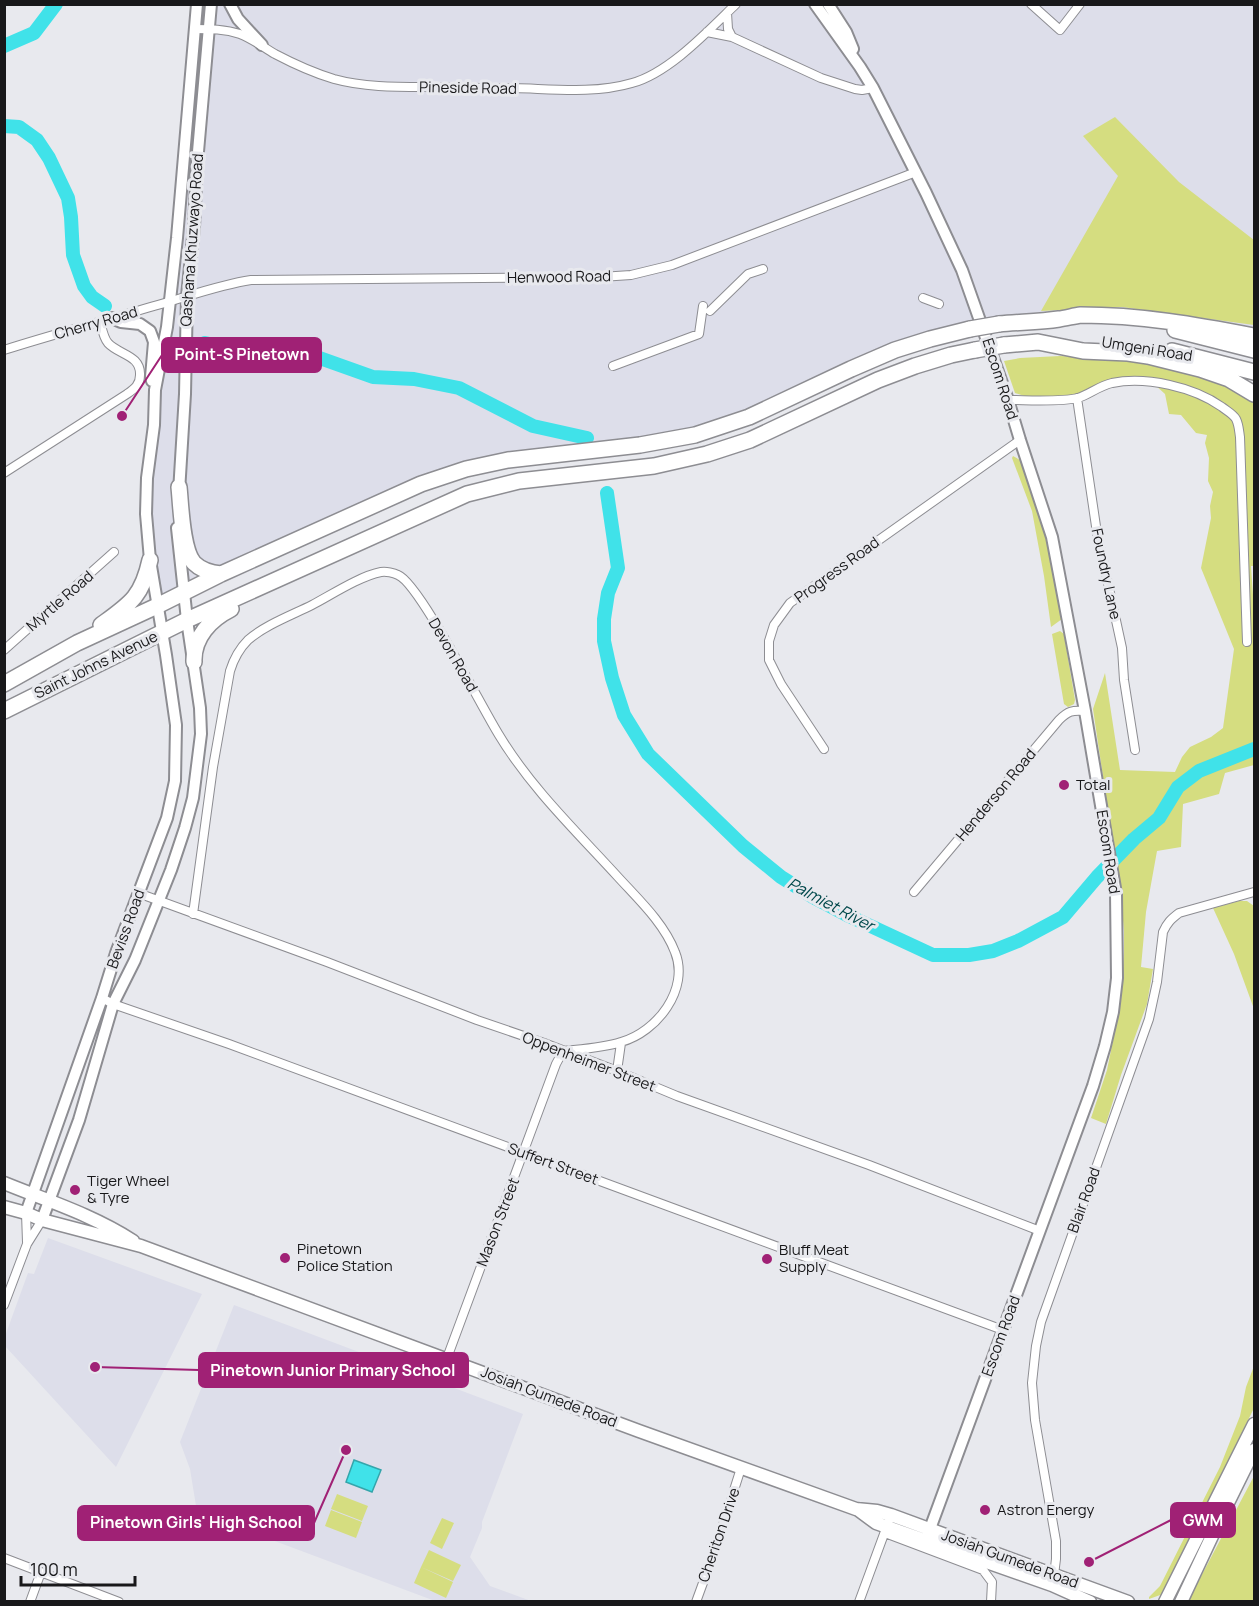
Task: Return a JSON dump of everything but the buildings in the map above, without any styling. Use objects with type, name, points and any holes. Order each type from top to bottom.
[{"type":"highway","points":[[1059,319],[1078,315],[1160,319],[1254,336]]},
{"type":"highway","name":"Saint Johns Avenue","points":[[4,684],[77,642],[157,606],[220,574],[421,484],[444,476],[508,460],[640,445],[695,435],[749,417],[895,350],[970,329],[1059,319]]},
{"type":"highway","name":"Umgeni Road","points":[[1059,319],[1151,325],[1254,350]]},
{"type":"highway","name":"Umgeni Road","points":[[1038,342],[1079,340],[1139,345],[1254,372]]},
{"type":"highway","points":[[194,662],[195,645],[211,621],[222,613],[294,576],[304,568],[466,494],[530,479],[654,466],[707,454],[750,440],[878,380],[942,358],[1004,345],[1038,342],[1083,351],[1128,353],[1168,360],[1229,379],[1254,394]]},
{"type":"highway","points":[[179,487],[187,552],[199,567],[220,574]]},
{"type":"highway","points":[[77,642],[134,599],[146,576],[150,560]]},
{"type":"highway","name":"Saint Johns Avenue","points":[[4,711],[187,620],[304,568]]},
{"type":"main road","name":"Qashana Khuzwayo Road","points":[[157,606],[146,514],[147,478],[154,425],[155,390],[167,327],[177,238],[198,4]]},
{"type":"main road","name":"Qashana Khuzwayo Road","points":[[187,620],[177,534],[185,394],[187,296],[211,4]]},
{"type":"main road","points":[[230,4],[238,19],[262,45]]},
{"type":"main road","name":"Escom Road","points":[[815,4],[873,88],[916,172],[962,270],[1008,400],[1052,537],[1116,894],[1117,978],[1113,1012],[1105,1046],[1093,1086],[928,1534]]},
{"type":"main road","name":"Escom Road","points":[[828,4],[846,32],[860,67]]},
{"type":"main road","points":[[112,318],[121,322],[140,324],[150,331],[153,342],[151,377],[155,390]]},
{"type":"main road","name":"Beviss Road","points":[[26,1213],[116,952],[167,818],[175,781],[176,725],[157,606]]},
{"type":"main road","name":"Beviss Road","points":[[42,1220],[79,1120],[114,1004],[135,960],[185,828],[196,781],[201,734],[200,708],[187,620]]},
{"type":"main road","name":"Josiah Gumede Road","points":[[4,1183],[86,1215],[141,1246]]},
{"type":"main road","name":"Josiah Gumede Road","points":[[4,1207],[42,1220],[141,1246],[741,1468],[856,1509],[877,1511],[888,1525],[928,1534],[1128,1602]]},
{"type":"main road","points":[[1165,1602],[1254,1424]]},
{"type":"main road","points":[[1181,1602],[1254,1450]]},
{"type":"main road","name":"Josiah Gumede Road","points":[[928,1534],[1090,1602]]},
{"type":"street","name":"Pineside Road","points":[[195,29],[240,34],[295,64],[330,78],[354,84],[395,87],[596,89],[632,83],[649,77],[674,60],[736,4]]},
{"type":"street","points":[[1031,4],[1060,30],[1080,4]]},
{"type":"street","points":[[727,13],[728,29],[732,38]]},
{"type":"street","points":[[707,32],[732,38],[821,78],[855,89],[873,88]]},
{"type":"street","name":"Henwood Road","points":[[187,296],[202,290],[251,280],[601,277],[648,272],[688,260],[916,172]]},
{"type":"street","points":[[613,366],[699,334],[706,309],[748,274],[763,269]]},
{"type":"street","name":"Cherry Road","points":[[4,350],[187,296]]},
{"type":"street","points":[[923,298],[939,304]]},
{"type":"street","points":[[4,473],[127,394],[138,384],[140,375],[138,364],[107,341],[100,321]]},
{"type":"street","points":[[1008,400],[1077,398],[1094,389],[1115,383],[1141,382],[1193,391],[1204,395],[1232,414],[1236,419],[1240,437],[1247,642]]},
{"type":"street","name":"Foundry Lane","points":[[1077,398],[1097,533],[1122,648],[1124,680],[1135,750]]},
{"type":"street","name":"Progress Road","points":[[824,749],[780,684],[769,660],[769,641],[774,625],[790,603],[1020,440]]},
{"type":"street","name":"Myrtle Road","points":[[4,650],[114,552]]},
{"type":"street","name":"Devon Road","points":[[193,914],[213,767],[230,670],[238,652],[250,638],[259,632],[362,579],[382,571],[397,574],[402,576],[425,606],[517,764],[546,800],[640,901],[666,933],[676,952],[679,967],[678,985],[665,1009],[652,1025],[636,1036],[621,1042],[563,1052]]},
{"type":"street","name":"Henderson Road","points":[[914,892],[1059,720],[1072,710],[1085,711]]},
{"type":"street","name":"Blair Road","points":[[1054,1575],[1056,1541],[1035,1420],[1032,1383],[1041,1322],[1149,1019],[1166,925],[1179,913],[1254,891]]},
{"type":"street","name":"Oppenheimer Street","points":[[138,893],[544,1043],[677,1096],[869,1165],[1040,1231]]},
{"type":"street","name":"Suffert Street","points":[[102,998],[1003,1330]]},
{"type":"street","points":[[616,1071],[621,1042]]},
{"type":"street","name":"Mason Street","points":[[447,1358],[549,1081],[563,1052]]},
{"type":"street","name":"Beviss Road","points":[[26,1213],[27,1244]]},
{"type":"street","name":"Beviss Road","points":[[4,1305],[27,1244],[42,1220]]},
{"type":"street","name":"Cheriton Drive","points":[[696,1602],[741,1468]]},
{"type":"street","points":[[859,1602],[888,1525],[983,1569],[992,1582],[991,1602]]},
{"type":"street","points":[[4,1558],[119,1602]]},
{"type":"street","points":[[30,1602],[41,1572]]},
{"type":"shaded area","points":[[198,5],[1254,5],[1254,335],[1123,316],[930,338],[721,427],[486,463],[158,606],[147,514]]},
{"type":"shaded area","points":[[48,1238],[202,1294],[116,1467],[5,1346],[4,1339],[28,1273],[34,1274]]},
{"type":"shaded area","points":[[234,1305],[523,1414],[470,1557],[490,1586],[531,1601],[435,1601],[197,1512],[190,1469],[180,1442]]},
{"type":"green space","points":[[1115,117],[1179,182],[1254,240],[1254,325],[1122,307],[1041,311],[1118,176],[1083,136]]},
{"type":"green space","points":[[1060,356],[1166,367],[1227,386],[1254,403],[1254,566],[1251,566],[1254,609],[1254,765],[1225,773],[1219,794],[1183,804],[1181,847],[1157,851],[1146,912],[1141,967],[1153,969],[1147,1004],[1106,1124],[1091,1118],[1107,1070],[1121,1001],[1124,931],[1093,709],[1105,673],[1120,770],[1175,772],[1190,747],[1211,737],[1223,728],[1234,649],[1201,568],[1211,518],[1210,506],[1213,492],[1208,481],[1209,458],[1205,443],[1207,435],[1196,433],[1181,415],[1169,414],[1165,394],[1154,384],[1115,383],[1085,394],[1037,400],[1015,393],[1004,361]]},
{"type":"green space","points":[[1013,456],[1020,460],[1043,527],[1052,562],[1062,619],[1051,627],[1032,511]]},
{"type":"green space","points":[[1060,631],[1064,634],[1075,700],[1074,704],[1068,707],[1064,704],[1052,634]]},
{"type":"green space","points":[[1247,901],[1254,906],[1254,1009],[1234,954],[1213,908]]},
{"type":"green space","points":[[1254,1366],[1254,1408],[1163,1594],[1149,1599],[1160,1586],[1220,1467],[1240,1416],[1246,1387]]},
{"type":"green space","points":[[1254,1476],[1254,1601],[1188,1601]]},
{"type":"green space","points":[[337,1494],[368,1506],[362,1521],[331,1509]]},
{"type":"green space","points":[[331,1510],[362,1522],[356,1538],[325,1526]]},
{"type":"green space","points":[[442,1518],[454,1523],[442,1549],[430,1543]]},
{"type":"green space","points":[[429,1550],[461,1565],[453,1581],[421,1567]]},
{"type":"green space","points":[[421,1567],[453,1582],[446,1598],[414,1583]]},
{"type":"water","points":[[354,1460],[381,1470],[372,1492],[346,1482]]},
{"type":"waterway","name":"Palmiet River","points":[[4,46],[34,33],[56,4]]},
{"type":"waterway","name":"Palmiet River","points":[[4,126],[19,127],[37,140],[49,158],[68,198],[73,255],[84,286],[92,297],[105,306]]},
{"type":"waterway","name":"Palmiet River","points":[[205,343],[247,352],[300,351],[373,377],[414,379],[459,388],[533,426],[587,438]]},
{"type":"waterway","name":"Palmiet River","points":[[607,493],[618,568],[608,593],[604,619],[604,641],[612,678],[624,715],[648,754],[743,846],[781,877],[849,916],[933,955],[969,955],[993,951],[1018,941],[1063,917],[1097,877],[1134,839],[1159,818],[1178,787],[1199,771],[1254,749]]},
{"type":"place","name":"Point-S Pinetown","points":[[122,416]]},
{"type":"place","name":"Total","points":[[1064,785]]},
{"type":"place","name":"Tiger Wheel & Tyre","points":[[75,1190]]},
{"type":"place","name":"Pinetown Police Station","points":[[285,1258]]},
{"type":"place","name":"Bluff Meat Supply","points":[[767,1259]]},
{"type":"place","name":"Pinetown Junior Primary School","points":[[95,1367]]},
{"type":"place","name":"Pinetown Girls' High School","points":[[346,1450]]},
{"type":"place","name":"Astron Energy","points":[[985,1510]]},
{"type":"place","name":"GWM","points":[[1089,1562]]}]
